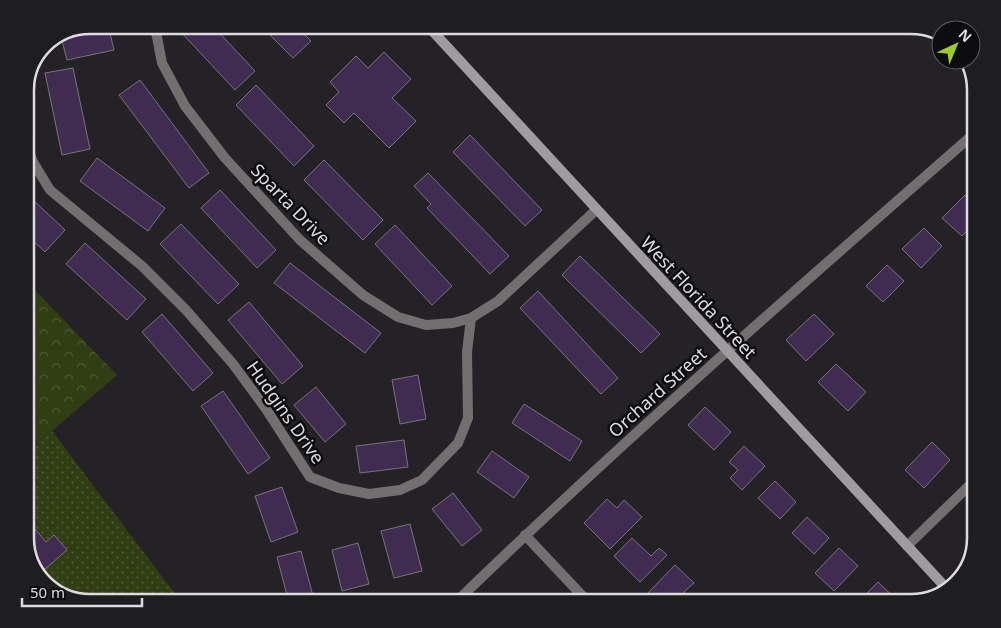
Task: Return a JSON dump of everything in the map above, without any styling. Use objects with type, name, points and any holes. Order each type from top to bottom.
[{"type":"main road","name":"West Florida Street","points":[[435,34],[943,584]]},
{"type":"street","name":"Sparta Drive","points":[[156,34],[162,63],[185,106],[225,158],[300,240],[363,295],[398,317],[426,325],[453,323],[471,318]]},
{"type":"street","name":"Orchard Street","points":[[465,594],[525,535],[726,351],[967,140]]},
{"type":"street","name":"Hudgins Drive","points":[[34,165],[50,190],[142,266],[186,310],[233,364],[266,409],[310,477],[339,488],[369,494],[400,490],[422,480],[458,443],[468,418],[467,352],[471,318]]},
{"type":"street","points":[[471,318],[498,301],[596,210]]},
{"type":"street","points":[[907,546],[967,488]]},
{"type":"street","points":[[525,535],[581,594]]},
{"type":"green space","points":[[34,289],[117,375],[34,444]]},
{"type":"green space","points":[[52,431],[175,594],[82,594],[62,587],[50,578],[38,560],[34,542],[34,444]]},
{"type":"building","points":[[82,34],[110,34],[114,50],[67,60],[62,41]]},
{"type":"building","points":[[183,34],[220,34],[255,71],[235,90]]},
{"type":"building","points":[[269,34],[304,34],[311,41],[293,58]]},
{"type":"building","points":[[384,52],[411,79],[392,98],[416,121],[389,148],[354,113],[344,123],[326,105],[339,92],[330,82],[356,56],[368,68]]},
{"type":"building","points":[[73,68],[90,149],[62,155],[45,73]]},
{"type":"building","points":[[140,80],[209,173],[189,188],[119,95]]},
{"type":"building","points":[[256,85],[314,146],[294,166],[236,105]]},
{"type":"building","points":[[470,135],[542,210],[525,226],[453,152]]},
{"type":"building","points":[[97,158],[165,208],[148,231],[80,181]]},
{"type":"building","points":[[324,160],[383,220],[363,240],[304,180]]},
{"type":"building","points":[[428,173],[509,256],[490,274],[427,208],[431,204],[414,186]]},
{"type":"building","points":[[220,190],[276,250],[257,268],[201,208]]},
{"type":"building","points":[[965,195],[967,197],[967,231],[962,236],[942,218]]},
{"type":"building","points":[[34,201],[65,230],[45,252],[34,242]]},
{"type":"building","points":[[181,224],[239,284],[218,304],[160,244]]},
{"type":"building","points":[[395,225],[452,286],[432,305],[375,244]]},
{"type":"building","points":[[924,228],[942,246],[921,268],[902,249]]},
{"type":"building","points":[[85,243],[146,299],[127,320],[66,264]]},
{"type":"building","points":[[580,256],[660,334],[641,353],[562,275]]},
{"type":"building","points":[[290,263],[381,333],[365,353],[274,283]]},
{"type":"building","points":[[887,265],[904,281],[883,302],[866,286]]},
{"type":"building","points":[[538,291],[618,378],[601,394],[520,308]]},
{"type":"building","points":[[249,302],[303,366],[282,384],[228,320]]},
{"type":"building","points":[[162,314],[213,373],[193,391],[142,332]]},
{"type":"building","points":[[814,314],[834,334],[806,361],[786,340]]},
{"type":"building","points":[[836,364],[866,392],[848,411],[818,382]]},
{"type":"building","points":[[418,375],[426,419],[400,424],[392,380]]},
{"type":"building","points":[[316,387],[346,424],[325,442],[294,405]]},
{"type":"building","points":[[223,391],[270,458],[248,474],[201,406]]},
{"type":"building","points":[[524,404],[582,441],[570,461],[512,423]]},
{"type":"building","points":[[705,407],[731,432],[714,450],[688,425]]},
{"type":"building","points":[[404,440],[408,467],[360,473],[356,446]]},
{"type":"building","points":[[932,442],[950,460],[924,488],[905,470]]},
{"type":"building","points":[[744,446],[765,466],[742,490],[730,478],[738,470],[729,462]]},
{"type":"building","points":[[492,451],[529,477],[514,498],[477,472]]},
{"type":"building","points":[[775,481],[796,502],[780,519],[758,498]]},
{"type":"building","points":[[282,487],[298,532],[271,542],[255,496]]},
{"type":"building","points":[[453,493],[482,530],[462,546],[432,509]]},
{"type":"building","points":[[607,499],[617,508],[624,500],[642,517],[610,549],[584,523]]},
{"type":"building","points":[[807,517],[829,538],[814,554],[792,533]]},
{"type":"building","points":[[410,524],[422,571],[394,578],[381,531]]},
{"type":"building","points":[[34,528],[46,542],[54,535],[67,550],[44,570],[36,553]]},
{"type":"building","points":[[632,538],[651,556],[659,548],[667,555],[640,582],[614,556]]},
{"type":"building","points":[[358,543],[369,584],[342,591],[332,550]]},
{"type":"building","points":[[839,548],[858,566],[834,591],[815,573]]},
{"type":"building","points":[[301,551],[312,594],[287,594],[277,557]]},
{"type":"building","points":[[675,565],[694,583],[684,592],[686,594],[648,593]]},
{"type":"building","points":[[878,582],[891,594],[866,594]]}]
